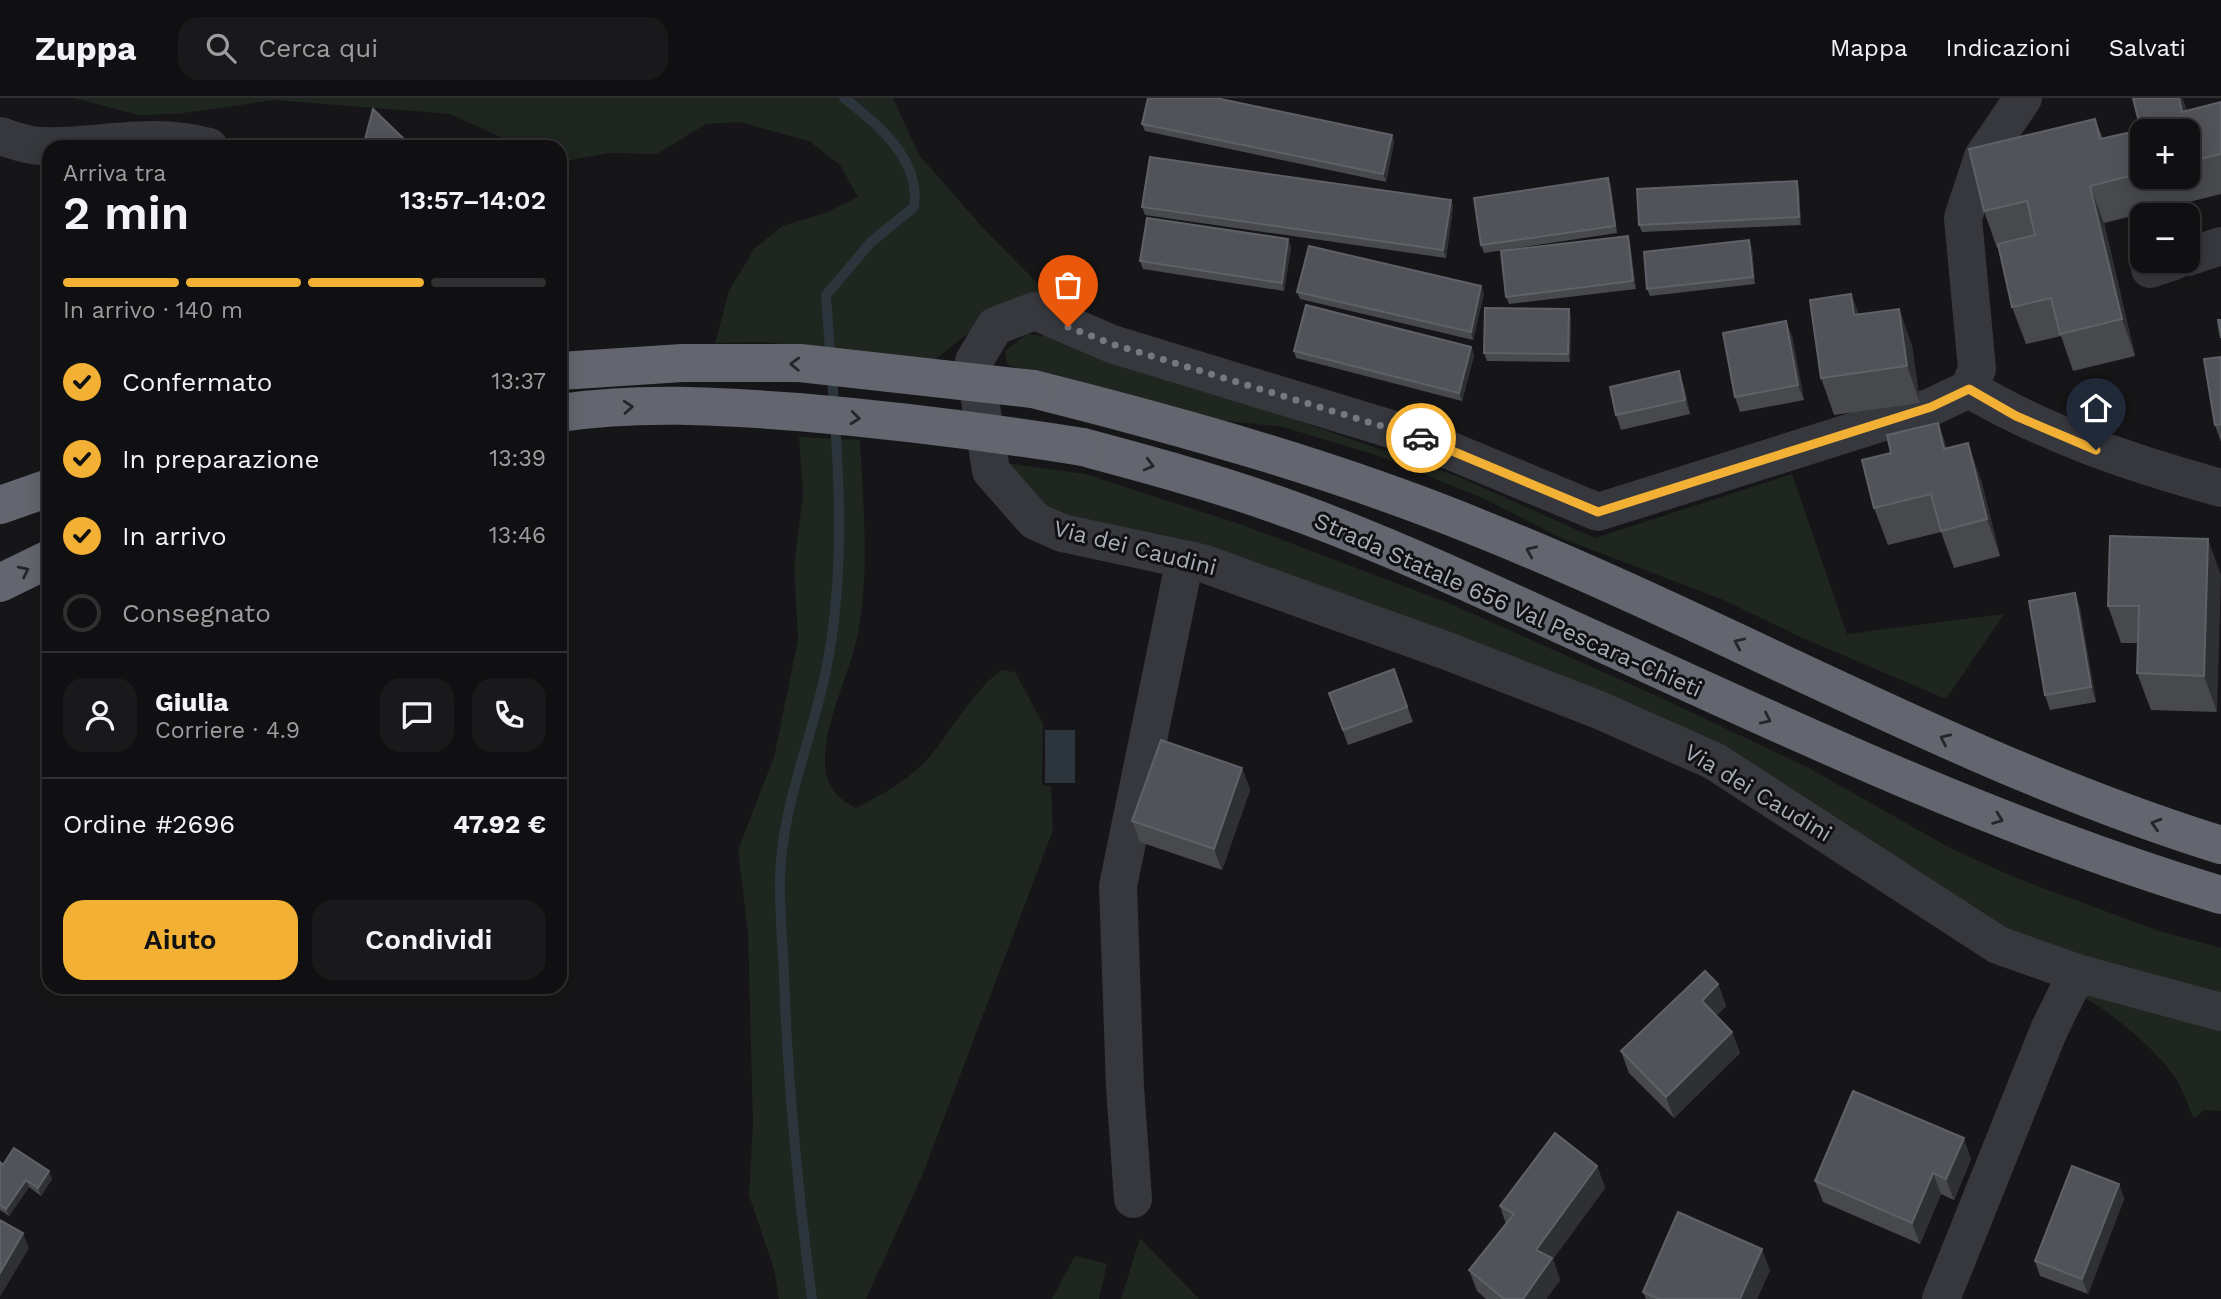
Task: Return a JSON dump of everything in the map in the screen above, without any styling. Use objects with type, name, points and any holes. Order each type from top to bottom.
[{"type":"highway","points":[[567,371],[682,363],[800,363],[1033,389],[1191,429],[1299,462],[1479,528],[1821,680],[1985,757],[2144,821],[2221,845]]},
{"type":"highway","name":"Strada Statale 656 Val Pescara-Chieti","points":[[567,412],[659,405],[732,407],[897,422],[1083,447],[1185,474],[1273,503],[1426,563],[1962,805],[2059,843],[2221,895]]},
{"type":"highway","points":[[0,505],[42,490]]},
{"type":"highway","points":[[0,583],[42,562]]},
{"type":"street","points":[[2023,98],[1983,157],[1963,218],[1978,369],[1969,389],[2016,416],[2074,442],[2221,488]]},
{"type":"street","points":[[0,136],[42,146]]},
{"type":"street","points":[[110,140],[150,140]]},
{"type":"street","points":[[2200,253],[2221,246]]},
{"type":"street","name":"Via dei Caudini","points":[[1969,389],[1931,407],[1598,512],[1417,437],[1112,344],[1035,311],[995,326],[974,361],[991,471],[1013,500],[1035,521],[1062,533],[1185,559],[1450,652],[1599,710],[1714,761],[1998,945],[2077,973],[2221,1012]]},
{"type":"street","points":[[1133,1199],[1124,1074],[1118,886],[1185,559]]},
{"type":"street","points":[[1941,1299],[2049,1030],[2077,973]]},
{"type":"shaded area","points":[[73,98],[893,98],[919,155],[985,230],[1056,302],[977,326],[935,360],[764,342],[715,343],[729,291],[754,249],[782,226],[825,213],[858,197],[840,165],[809,141],[739,122],[706,124],[657,154],[609,153],[567,161],[567,140],[507,140],[450,114],[275,100],[177,114],[139,115]]},
{"type":"shaded area","points":[[1027,334],[1062,338],[1459,477],[1595,538],[1792,474],[1847,634],[2004,614],[1946,699],[1798,636],[1726,601],[1561,538],[1487,500],[1379,456],[1283,427],[1218,420],[1007,365],[1005,351]]},
{"type":"shaded area","points":[[799,437],[860,440],[865,537],[864,585],[858,633],[833,714],[826,747],[827,778],[833,790],[856,808],[907,778],[932,754],[972,699],[1001,670],[1015,672],[1043,724],[1042,785],[1051,786],[1053,830],[922,1176],[866,1299],[779,1299],[774,1269],[749,1195],[753,1123],[748,932],[738,850],[774,757],[798,640],[794,566],[803,495]]},
{"type":"shaded area","points":[[976,459],[1085,474],[1240,524],[1451,604],[1809,768],[1950,848],[2016,878],[2159,931],[2221,948],[2221,1009],[2040,952],[1772,783],[1035,521]]},
{"type":"shaded area","points":[[1045,730],[1075,730],[1075,783],[1045,783]]},
{"type":"shaded area","points":[[2086,981],[2221,1017],[2221,1111],[2204,1110],[2194,1118],[2176,1078],[2154,1052],[2116,1019],[2079,995]]},
{"type":"shaded area","points":[[1140,1238],[1199,1299],[1121,1299]]},
{"type":"shaded area","points":[[1075,1256],[1107,1264],[1099,1299],[1052,1299]]},
{"type":"building","points":[[1148,98],[1216,98],[1392,135],[1383,174],[1142,124]]},
{"type":"building","points":[[2133,98],[2179,98],[2182,112],[2221,102],[2221,154],[2200,159],[2200,119],[2138,119]]},
{"type":"building","points":[[373,109],[405,140],[365,140]]},
{"type":"building","points":[[2095,119],[2100,139],[2130,132],[2130,176],[2090,186],[2122,319],[2060,334],[2051,298],[2012,307],[1998,244],[2035,235],[2027,201],[1984,211],[1969,149]]},
{"type":"building","points":[[1150,157],[1451,200],[1443,250],[1142,207]]},
{"type":"building","points":[[1608,178],[1615,226],[1481,245],[1474,198]]},
{"type":"building","points":[[1797,181],[1799,217],[1639,225],[1637,189]]},
{"type":"building","points":[[1147,218],[1288,239],[1282,283],[1140,261]]},
{"type":"building","points":[[1628,236],[1633,281],[1506,297],[1501,251]]},
{"type":"building","points":[[1749,240],[1753,277],[1647,289],[1644,252]]},
{"type":"building","points":[[1309,246],[1481,286],[1471,332],[1297,292]]},
{"type":"building","points":[[1851,294],[1854,315],[1899,309],[1907,366],[1821,378],[1810,300]]},
{"type":"building","points":[[1306,305],[1471,347],[1459,393],[1294,351]]},
{"type":"building","points":[[1485,308],[1569,309],[1568,354],[1484,353]]},
{"type":"building","points":[[1786,321],[1798,385],[1735,397],[1723,333]]},
{"type":"building","points":[[2221,357],[2221,424],[2215,425],[2204,359]]},
{"type":"building","points":[[1679,371],[1685,400],[1616,415],[1610,387]]},
{"type":"building","points":[[1938,423],[1944,449],[1968,443],[1987,519],[1941,531],[1931,494],[1874,508],[1862,460],[1891,453],[1887,435]]},
{"type":"building","points":[[2110,536],[2208,539],[2204,676],[2137,673],[2139,606],[2108,606]]},
{"type":"building","points":[[2075,593],[2091,687],[2045,695],[2029,601]]},
{"type":"building","points":[[1394,669],[1407,707],[1343,730],[1329,693]]},
{"type":"building","points":[[1161,740],[1242,768],[1214,849],[1132,821]]},
{"type":"building","points":[[1705,971],[1718,984],[1702,1001],[1732,1032],[1666,1097],[1621,1051]]},
{"type":"building","points":[[1853,1091],[1964,1138],[1946,1179],[1933,1173],[1912,1223],[1815,1181]]},
{"type":"building","points":[[1555,1133],[1597,1166],[1536,1250],[1552,1258],[1523,1299],[1504,1299],[1469,1270],[1514,1214],[1500,1206]]},
{"type":"building","points":[[14,1148],[49,1171],[38,1188],[26,1180],[6,1209],[0,1205],[0,1162],[3,1165]]},
{"type":"building","points":[[2072,1166],[2119,1184],[2082,1279],[2035,1261]]},
{"type":"building","points":[[1678,1212],[1762,1249],[1740,1299],[1659,1299],[1643,1292]]},
{"type":"building","points":[[0,1220],[23,1233],[0,1273]]},
{"type":"waterway","points":[[812,1299],[791,1098],[780,877],[786,824],[826,670],[838,578],[836,435],[826,295],[871,242],[914,207],[911,174],[904,159],[883,132],[844,98]]},
{"type":"way so far","points":[[1068,327],[1112,344],[1421,438]]},
{"type":"route","points":[[1421,438],[1598,512],[1931,407],[1969,389],[2016,416],[2096,450]]}]
